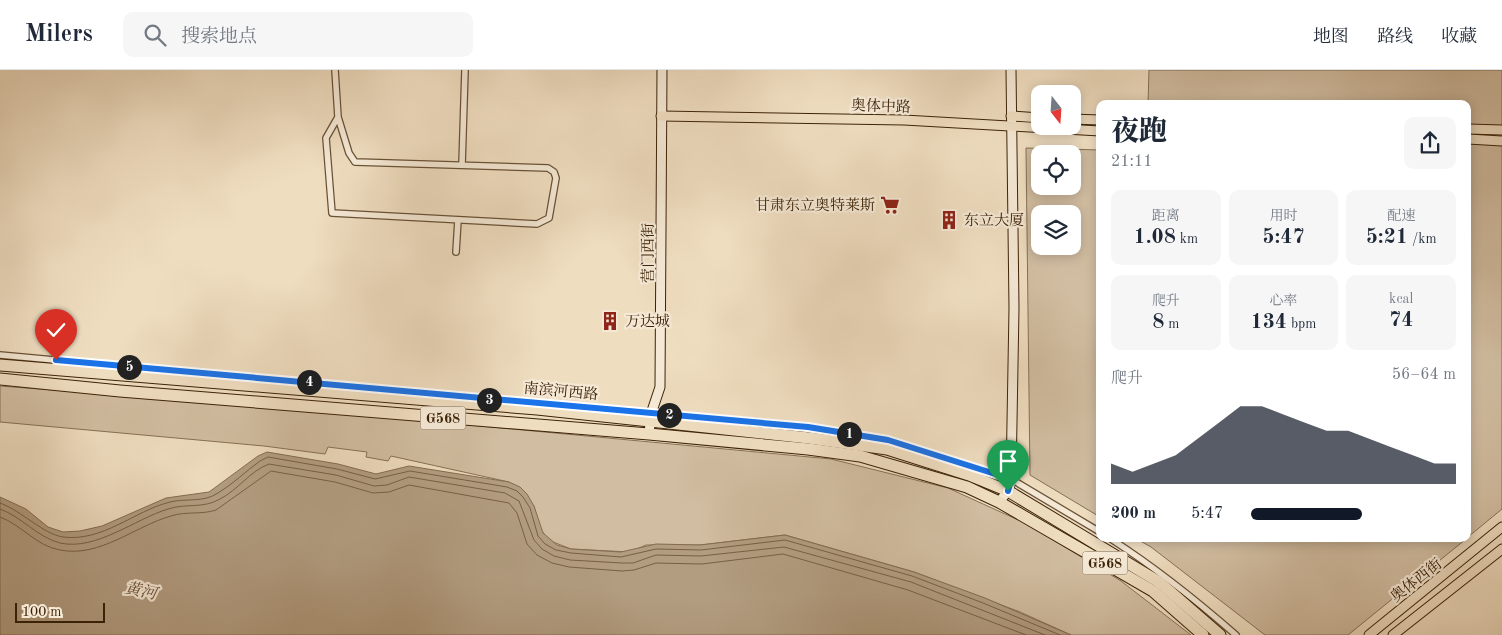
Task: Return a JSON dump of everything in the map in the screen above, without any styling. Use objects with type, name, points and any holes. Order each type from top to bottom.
[{"type":"highway","name":"南滨河西路","points":[[0,365],[537,407],[860,456],[967,487],[999,502],[1153,591],[1203,635]]},
{"type":"highway","name":"南滨河西路","points":[[0,379],[130,392],[535,425],[650,423],[809,438],[887,449],[969,476],[1010,485],[1096,541]]},
{"type":"highway","name":"南滨河西路","points":[[1098,542],[1159,582],[1220,635]]},
{"type":"main road","name":"营门西街","points":[[650,423],[660,387],[662,70]]},
{"type":"main road","points":[[999,502],[1010,485],[1014,308],[1011,70]]},
{"type":"main road","name":"奥体中路","points":[[661,116],[904,120],[1096,131]]},
{"type":"main road","points":[[1011,116],[1031,117]]},
{"type":"main road","points":[[1081,119],[1096,120]]},
{"type":"main road","points":[[1471,129],[1502,130]]},
{"type":"main road","points":[[1471,139],[1502,141]]},
{"type":"main road","name":"奥体西街","points":[[1369,635],[1502,527]]},
{"type":"main road","name":"奥体西街","points":[[1393,635],[1502,549]]},
{"type":"street","points":[[335,70],[338,117],[349,153],[355,162],[548,168],[554,172],[556,178],[550,218],[537,224],[332,213],[326,138],[338,117]]},
{"type":"street","points":[[462,165],[465,70]]},
{"type":"street","points":[[456,252],[458,220]]},
{"type":"street","name":"南滨河西路","points":[[0,355],[537,407]]},
{"type":"street","points":[[535,425],[537,407]]},
{"type":"street","name":"南滨河西路","points":[[1010,485],[1096,530]]},
{"type":"street","points":[[1115,542],[1150,564],[1184,590],[1236,635]]},
{"type":"shaded area","points":[[1149,70],[1502,70],[1502,509],[1471,535],[1471,100],[1148,100]]},
{"type":"shaded area","points":[[1026,148],[1031,148],[1031,195],[1081,195],[1081,149],[1096,150],[1096,515],[1030,475]]},
{"type":"shaded area","points":[[0,386],[268,406],[831,459],[948,488],[1027,524],[1121,581],[1191,635],[1071,635],[1020,612],[914,572],[785,535],[700,545],[646,545],[630,552],[571,549],[548,540],[539,526],[534,506],[509,482],[391,456],[388,461],[366,457],[367,452],[328,447],[325,454],[264,446],[0,422]]},
{"type":"shaded area","points":[[1142,542],[1462,542],[1348,635],[1265,635]]},
{"type":"water","name":"黄河","points":[[267,452],[338,464],[376,474],[409,466],[509,482],[520,487],[527,494],[534,506],[543,533],[557,545],[571,549],[621,552],[656,544],[700,545],[785,535],[914,572],[985,598],[1071,635],[0,635],[0,497],[26,509],[48,527],[63,532],[80,531],[102,526],[166,498],[209,492],[258,456]]},
{"type":"place","name":"甘肃东立奥特莱斯","points":[[890,205]]},
{"type":"place","name":"东立大厦","points":[[949,220]]},
{"type":"place","name":"万达城","points":[[610,321]]},
{"type":"route","points":[[56,360],[808,427],[888,440],[949,458],[985,472],[1011,479],[1008,491]]}]
